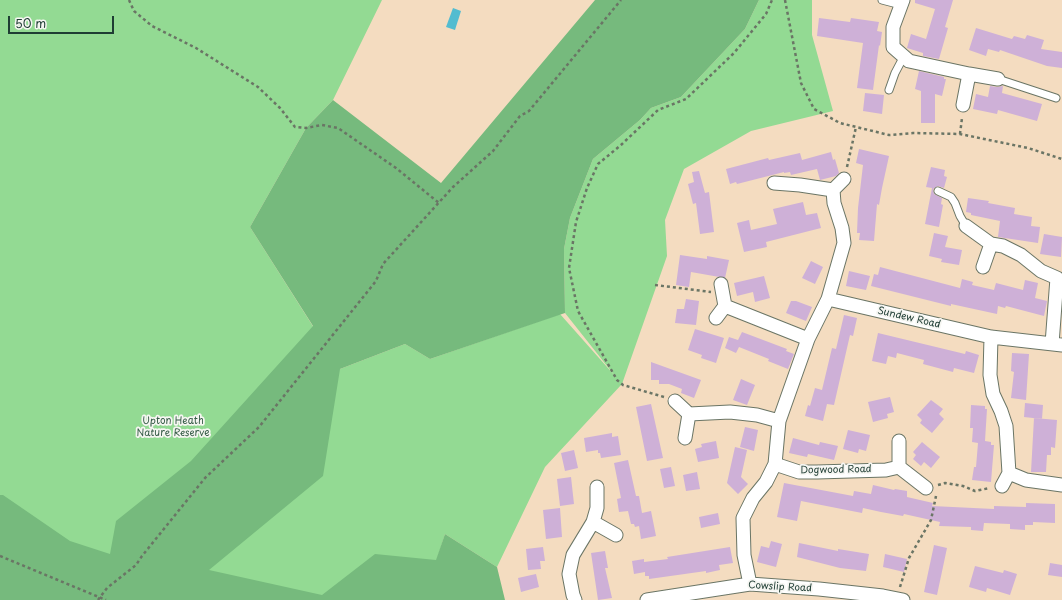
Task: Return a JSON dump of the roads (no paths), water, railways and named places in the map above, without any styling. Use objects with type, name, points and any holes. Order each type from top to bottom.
[{"type":"street","points":[[902,3],[892,27],[893,47],[909,61],[998,79]]},
{"type":"street","points":[[963,105],[969,74]]},
{"type":"street","points":[[750,584],[744,555],[743,518],[752,498],[766,482],[775,464],[779,421],[808,339],[828,299],[844,243],[842,228],[834,203],[833,190],[844,179]]},
{"type":"street","points":[[774,183],[833,190]]},
{"type":"street","name":"Sundew Road","points":[[828,299],[991,337],[1057,345],[1059,278],[1041,271],[1021,255],[1003,246],[990,244],[966,226]]},
{"type":"street","points":[[984,267],[990,244]]},
{"type":"street","points":[[716,318],[723,294],[808,339]]},
{"type":"street","points":[[991,337],[990,376],[993,394],[1002,411],[1006,426],[1008,473],[1002,486]]},
{"type":"street","points":[[675,401],[689,414],[730,412],[757,415],[779,421]]},
{"type":"street","points":[[684,438],[689,414]]},
{"type":"street","points":[[899,441],[899,467],[926,488]]},
{"type":"street","name":"Dogwood Road","points":[[775,464],[799,472],[886,470],[899,467]]},
{"type":"street","points":[[1008,473],[1026,480],[1062,485]]},
{"type":"street","points":[[575,600],[569,574],[573,554],[593,522],[598,508],[598,487]]},
{"type":"street","points":[[593,522],[616,535]]},
{"type":"street","name":"Cowslip Road","points":[[647,600],[750,584],[818,594],[883,596],[900,599]]},
{"type":"lane","points":[[882,0],[902,3]]},
{"type":"lane","points":[[889,90],[895,73],[904,56]]},
{"type":"lane","points":[[998,79],[1056,98]]},
{"type":"lane","points":[[938,191],[951,197],[966,226]]},
{"type":"water","points":[[453,8],[461,11],[455,30],[446,27]]},
{"type":"park label","name":"Upton Heath Nature Reserve","points":[[173,426]]}]
